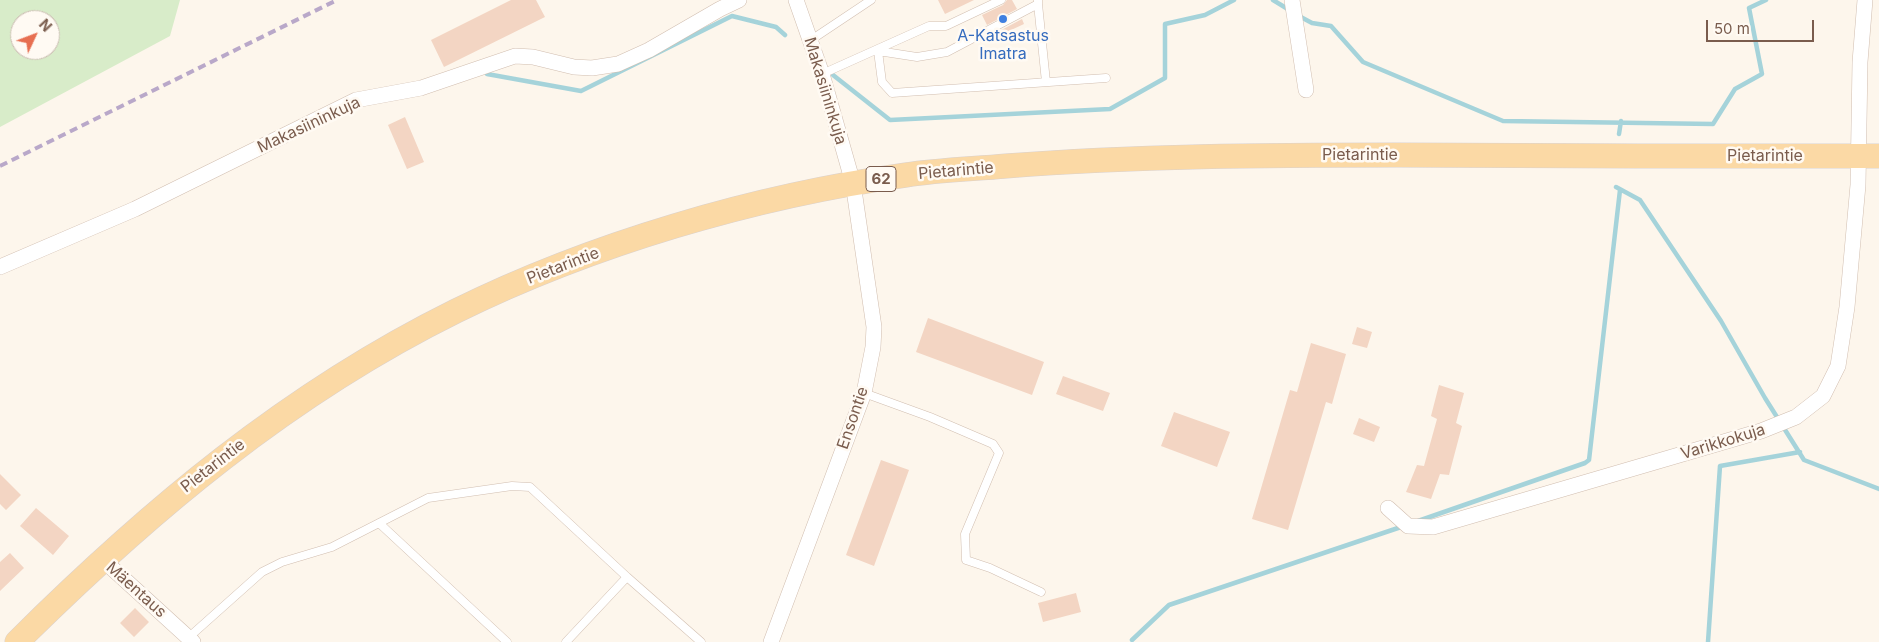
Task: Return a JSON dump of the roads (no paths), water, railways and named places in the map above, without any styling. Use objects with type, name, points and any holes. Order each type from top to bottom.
[{"type":"main road","name":"Pietarintie","points":[[17,642],[102,559],[192,482],[305,399],[373,356],[458,310],[593,253],[765,202],[853,183],[913,174],[1088,160],[1302,155],[1869,156]]},
{"type":"street","name":"Makasiininkuja","points":[[0,267],[135,209],[356,100],[421,88],[515,56],[533,57],[574,67],[592,68],[618,64],[649,50],[720,8],[739,0]]},
{"type":"street","name":"Makasiininkuja","points":[[796,0],[822,74],[853,183]]},
{"type":"street","points":[[1292,0],[1306,90]]},
{"type":"street","name":"Varikkokuja","points":[[1388,508],[1408,526],[1432,527],[1761,431],[1796,417],[1823,396],[1838,366],[1869,156],[1860,62],[1865,0]]},
{"type":"street","name":"Ensontie","points":[[771,642],[864,393],[874,327],[853,183]]},
{"type":"street","name":"Mäentaus","points":[[102,559],[191,640]]},
{"type":"lane","points":[[811,40],[871,0]]},
{"type":"lane","points":[[822,74],[878,51],[929,26],[946,26],[1001,0]]},
{"type":"lane","points":[[878,51],[917,57],[947,52],[1038,2],[1046,82]]},
{"type":"lane","points":[[878,51],[882,82],[892,92],[1106,78]]},
{"type":"lane","points":[[864,393],[930,417],[993,444],[999,453],[965,534],[966,560],[990,568],[1041,592]]},
{"type":"lane","points":[[191,640],[262,572],[282,562],[332,547],[414,504],[441,494],[512,486],[530,487],[626,577],[701,642]]},
{"type":"lane","points":[[379,524],[507,642]]},
{"type":"lane","points":[[566,642],[626,577]]},
{"type":"waterway","points":[[833,75],[890,120],[1110,109],[1165,78],[1165,24],[1205,15],[1234,0]]},
{"type":"waterway","points":[[1273,0],[1291,11]]},
{"type":"waterway","points":[[1297,15],[1312,23],[1331,26],[1363,62],[1503,121],[1713,124],[1735,89],[1762,74],[1749,8],[1766,0]]},
{"type":"waterway","points":[[487,74],[581,91],[732,16],[776,27],[785,35]]},
{"type":"waterway","points":[[1619,134],[1621,121]]},
{"type":"waterway","points":[[1616,187],[1640,200],[1721,321],[1765,398],[1804,460],[1879,489]]},
{"type":"waterway","points":[[1418,521],[1589,460],[1620,190]]},
{"type":"waterway","points":[[1708,642],[1720,466],[1800,452]]},
{"type":"waterway","points":[[1132,640],[1169,605],[1404,526]]},
{"type":"railway","points":[[0,166],[337,0]]},
{"type":"place","name":"A-Katsastus Imatra","points":[[1003,19]]}]
